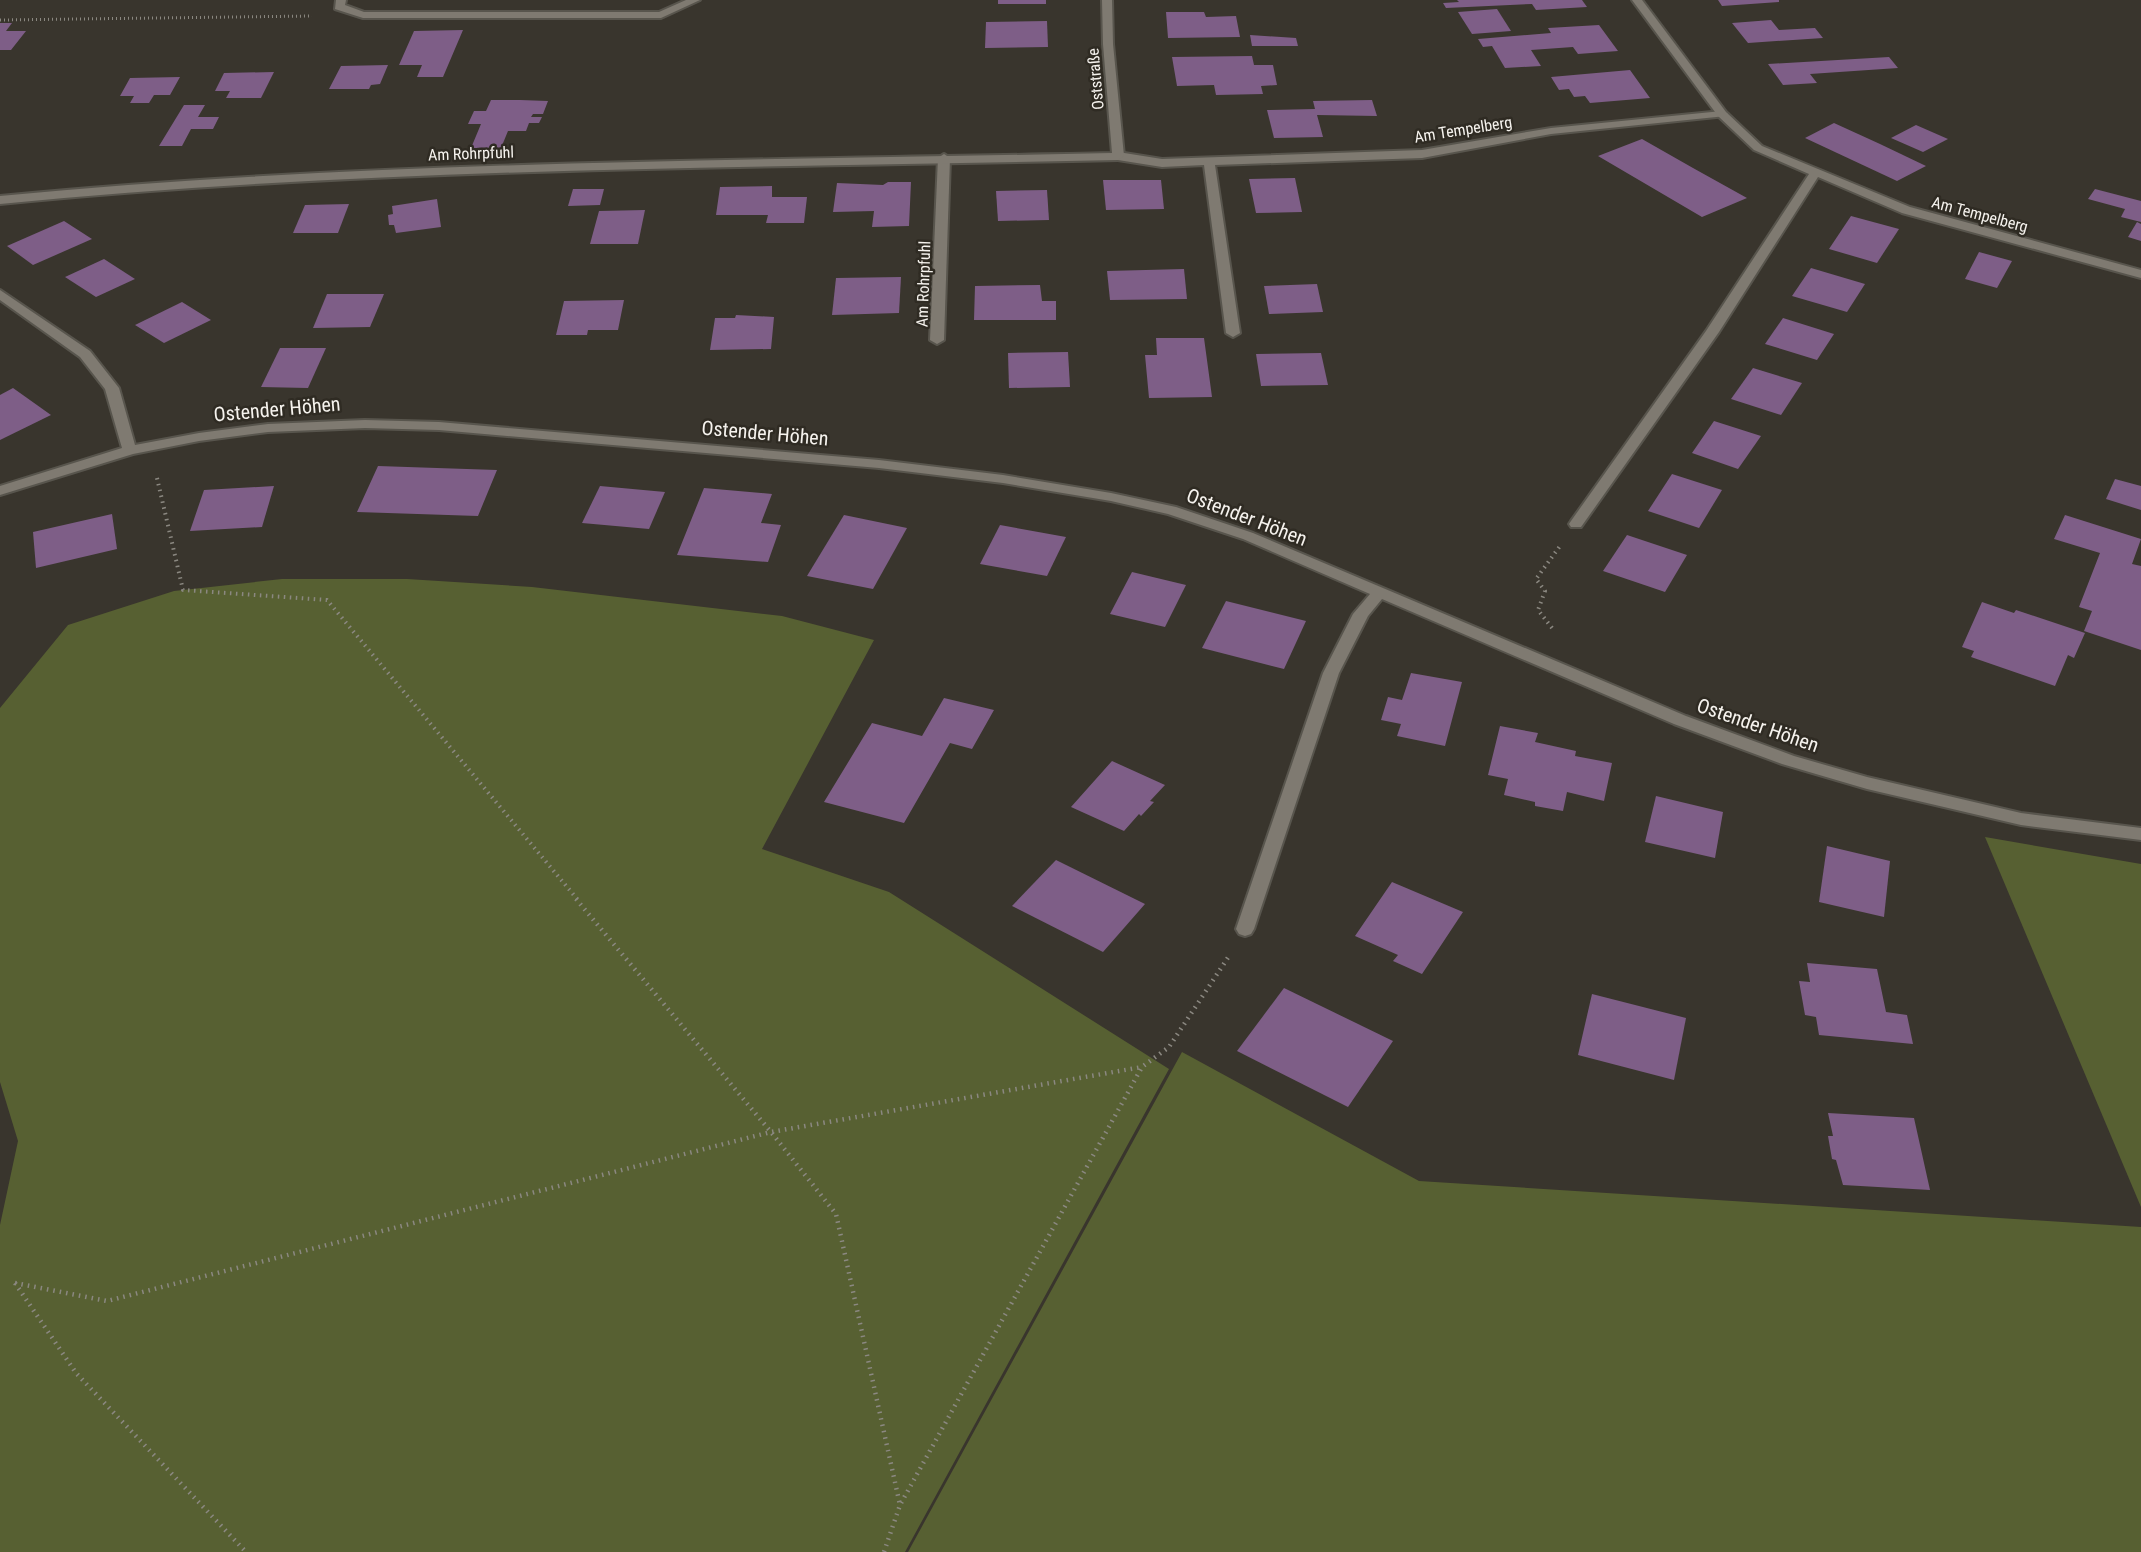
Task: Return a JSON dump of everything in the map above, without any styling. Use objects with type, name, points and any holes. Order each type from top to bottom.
[{"type":"street","points":[[341,0],[339,7],[363,15],[661,15],[695,0]]},
{"type":"street","name":"Oststraße","points":[[1107,0],[1108,44],[1118,156]]},
{"type":"street","name":"Am Tempelberg","points":[[1637,0],[1722,114],[1758,148],[1906,210],[2141,274]]},
{"type":"street","name":"Am Tempelberg","points":[[1118,156],[1161,163],[1422,154],[1551,131],[1722,114]]},
{"type":"street","name":"Am Rohrpfuhl","points":[[0,200],[141,186],[433,171],[944,158],[1118,156]]},
{"type":"street","name":"Am Rohrpfuhl","points":[[937,340],[944,158]]},
{"type":"street","points":[[1209,161],[1233,333]]},
{"type":"street","points":[[1576,524],[1712,332],[1815,173]]},
{"type":"street","points":[[0,294],[85,354],[112,388],[129,450]]},
{"type":"street","name":"Ostender Höhen","points":[[0,491],[129,450],[268,428],[364,424],[439,426],[879,464],[1003,479],[1171,510],[1248,536],[1680,720],[1788,760],[2021,819],[2141,834]]},
{"type":"street","points":[[1245,929],[1331,673],[1361,614],[1379,593]]},
{"type":"path","points":[[0,20],[363,15]]},
{"type":"path","points":[[129,450],[154,466],[183,590],[327,600],[771,1132],[836,1214],[900,1505]]},
{"type":"path","points":[[1530,657],[1552,629],[1538,610],[1545,591],[1536,579],[1545,566]]},
{"type":"path","points":[[246,1552],[76,1373],[15,1283],[107,1301],[771,1132],[1142,1066],[1169,1047],[1245,929]]},
{"type":"path","points":[[884,1552],[900,1505],[1142,1066]]},
{"type":"green space","points":[[282,579],[407,579],[532,587],[782,616],[874,640],[762,849],[889,892],[1169,1069],[905,1552],[0,1552],[0,1225],[18,1141],[0,1082],[0,708],[68,625],[174,591]]},
{"type":"green space","points":[[1985,837],[2141,864],[2141,1207]]},
{"type":"green space","points":[[1182,1052],[1419,1181],[2141,1227],[2141,1552],[908,1552]]},
{"type":"building","points":[[998,0],[1046,0],[1046,4],[998,4]]},
{"type":"building","points":[[1457,0],[1582,0],[1587,7],[1536,10],[1532,4],[1446,8],[1443,3],[1459,2]]},
{"type":"building","points":[[1718,0],[1779,0],[1779,2],[1722,6]]},
{"type":"building","points":[[1497,9],[1511,31],[1472,34],[1458,12]]},
{"type":"building","points":[[1166,12],[1204,12],[1206,17],[1236,16],[1240,37],[1168,38]]},
{"type":"building","points":[[1771,20],[1779,30],[1815,28],[1823,38],[1748,43],[1732,23]]},
{"type":"building","points":[[1047,21],[1048,47],[985,48],[986,22]]},
{"type":"building","points":[[0,23],[12,23],[6,31],[26,31],[11,50],[0,50]]},
{"type":"building","points":[[1599,25],[1618,51],[1578,54],[1573,47],[1531,50],[1541,66],[1505,68],[1492,46],[1483,47],[1478,39],[1551,33],[1548,28]]},
{"type":"building","points":[[463,30],[443,77],[417,77],[422,65],[399,65],[414,31]]},
{"type":"building","points":[[1250,35],[1296,38],[1298,46],[1252,46]]},
{"type":"building","points":[[1252,56],[1254,65],[1273,65],[1277,85],[1261,86],[1263,94],[1216,95],[1214,85],[1177,86],[1172,57]]},
{"type":"building","points":[[1889,57],[1898,68],[1810,74],[1817,83],[1783,85],[1768,64]]},
{"type":"building","points":[[388,65],[380,84],[371,85],[369,89],[329,89],[341,66]]},
{"type":"building","points":[[1630,70],[1650,98],[1590,103],[1585,96],[1574,97],[1569,89],[1559,90],[1551,77]]},
{"type":"building","points":[[274,72],[261,98],[226,98],[230,91],[215,91],[224,73]]},
{"type":"building","points":[[180,77],[170,95],[154,95],[149,103],[130,103],[134,96],[120,96],[130,78]]},
{"type":"building","points":[[491,100],[548,101],[543,114],[533,114],[531,117],[542,117],[539,123],[529,123],[526,131],[508,131],[501,148],[471,148],[481,124],[468,124],[474,111],[486,111]]},
{"type":"building","points":[[1372,100],[1377,116],[1317,115],[1323,137],[1274,138],[1267,110],[1315,109],[1313,101]]},
{"type":"building","points":[[184,105],[205,105],[198,117],[219,117],[213,129],[191,129],[182,146],[159,146]]},
{"type":"building","points":[[1834,123],[1926,166],[1897,181],[1805,138]]},
{"type":"building","points":[[1916,125],[1948,139],[1923,152],[1891,138]]},
{"type":"building","points":[[1642,139],[1747,198],[1702,217],[1598,156]]},
{"type":"building","points":[[1295,178],[1302,212],[1256,213],[1249,179]]},
{"type":"building","points":[[1103,180],[1161,180],[1164,209],[1106,210]]},
{"type":"building","points":[[888,182],[911,182],[909,226],[872,227],[874,211],[833,212],[837,183],[883,185]]},
{"type":"building","points":[[772,186],[772,197],[807,197],[804,223],[766,223],[768,215],[716,215],[720,187]]},
{"type":"building","points":[[573,189],[604,189],[600,205],[568,206]]},
{"type":"building","points":[[2095,189],[2141,201],[2141,222],[2121,217],[2125,209],[2088,199]]},
{"type":"building","points":[[1047,190],[1049,220],[998,221],[996,191]]},
{"type":"building","points":[[437,199],[441,227],[396,233],[394,225],[389,225],[388,215],[393,214],[392,206]]},
{"type":"building","points":[[349,204],[338,233],[293,233],[305,205]]},
{"type":"building","points":[[645,210],[638,244],[590,244],[599,211]]},
{"type":"building","points":[[1851,216],[1899,229],[1877,263],[1829,249]]},
{"type":"building","points":[[64,221],[92,239],[33,265],[7,246]]},
{"type":"building","points":[[2137,222],[2141,224],[2141,241],[2128,237]]},
{"type":"building","points":[[1979,252],[2012,261],[1997,288],[1965,279]]},
{"type":"building","points":[[104,259],[135,279],[96,297],[65,277]]},
{"type":"building","points":[[1811,268],[1865,284],[1847,312],[1792,296]]},
{"type":"building","points":[[1184,269],[1187,299],[1110,300],[1107,271]]},
{"type":"building","points":[[901,277],[899,313],[832,315],[836,278]]},
{"type":"building","points":[[1317,284],[1323,312],[1269,314],[1264,286]]},
{"type":"building","points":[[1040,285],[1042,301],[1056,301],[1056,320],[974,320],[975,286]]},
{"type":"building","points":[[327,294],[384,294],[370,327],[313,328]]},
{"type":"building","points":[[624,300],[618,330],[588,330],[587,335],[556,335],[564,301]]},
{"type":"building","points":[[182,302],[211,320],[164,343],[135,325]]},
{"type":"building","points":[[736,315],[774,317],[771,349],[710,350],[715,318],[735,318]]},
{"type":"building","points":[[1783,318],[1834,334],[1817,360],[1765,344]]},
{"type":"building","points":[[1156,338],[1204,338],[1212,397],[1149,398],[1145,355],[1157,355]]},
{"type":"building","points":[[280,348],[326,348],[308,388],[261,387]]},
{"type":"building","points":[[1068,352],[1070,387],[1009,388],[1008,353]]},
{"type":"building","points":[[1321,353],[1328,385],[1261,386],[1256,354]]},
{"type":"building","points":[[1753,368],[1802,383],[1781,415],[1731,399]]},
{"type":"building","points":[[13,388],[51,415],[0,440],[0,395]]},
{"type":"building","points":[[1714,421],[1761,436],[1738,469],[1692,453]]},
{"type":"building","points":[[378,466],[497,470],[478,516],[357,512]]},
{"type":"building","points":[[1672,474],[1722,490],[1699,528],[1648,511]]},
{"type":"building","points":[[2115,479],[2141,486],[2141,510],[2106,499]]},
{"type":"building","points":[[274,486],[262,527],[190,531],[204,490]]},
{"type":"building","points":[[600,486],[665,492],[649,529],[582,523]]},
{"type":"building","points":[[704,488],[772,494],[761,523],[781,525],[768,562],[677,555]]},
{"type":"building","points":[[112,514],[117,549],[36,568],[33,532]]},
{"type":"building","points":[[844,515],[907,528],[873,589],[807,576]]},
{"type":"building","points":[[2065,515],[2141,539],[2132,564],[2141,566],[2141,650],[2084,631],[2092,611],[2079,607],[2100,553],[2054,539]]},
{"type":"building","points":[[1000,525],[1066,537],[1047,576],[980,564]]},
{"type":"building","points":[[1627,535],[1687,555],[1665,592],[1603,571]]},
{"type":"building","points":[[1132,572],[1186,585],[1165,627],[1110,614]]},
{"type":"building","points":[[1226,601],[1306,621],[1284,669],[1202,648]]},
{"type":"building","points":[[1982,602],[2014,613],[2016,610],[2085,633],[2074,658],[2068,655],[2055,686],[1971,657],[1974,651],[1962,647]]},
{"type":"building","points":[[1411,673],[1462,682],[1445,746],[1397,736],[1401,724],[1381,720],[1388,697],[1402,700]]},
{"type":"building","points":[[944,698],[994,710],[972,749],[950,743],[904,823],[824,802],[872,723],[922,736]]},
{"type":"building","points":[[1500,726],[1538,733],[1535,742],[1576,751],[1575,756],[1612,763],[1604,801],[1567,792],[1563,811],[1535,806],[1535,802],[1504,795],[1508,779],[1488,775]]},
{"type":"building","points":[[1112,761],[1165,785],[1150,801],[1154,802],[1124,831],[1071,807]]},
{"type":"building","points":[[1656,796],[1723,812],[1715,858],[1645,842]]},
{"type":"building","points":[[1827,846],[1890,861],[1884,917],[1819,902]]},
{"type":"building","points":[[1056,860],[1145,904],[1103,952],[1012,906]]},
{"type":"building","points":[[1392,882],[1463,912],[1422,974],[1393,961],[1398,955],[1355,936]]},
{"type":"building","points":[[1807,963],[1877,969],[1886,1012],[1907,1015],[1913,1044],[1819,1035],[1816,1017],[1805,1015],[1799,981],[1810,982]]},
{"type":"building","points":[[1284,988],[1393,1041],[1348,1107],[1237,1051]]},
{"type":"building","points":[[1592,994],[1686,1018],[1674,1080],[1578,1055]]},
{"type":"building","points":[[1828,1113],[1914,1118],[1930,1190],[1843,1185],[1836,1160],[1832,1159],[1828,1136],[1833,1136]]}]
